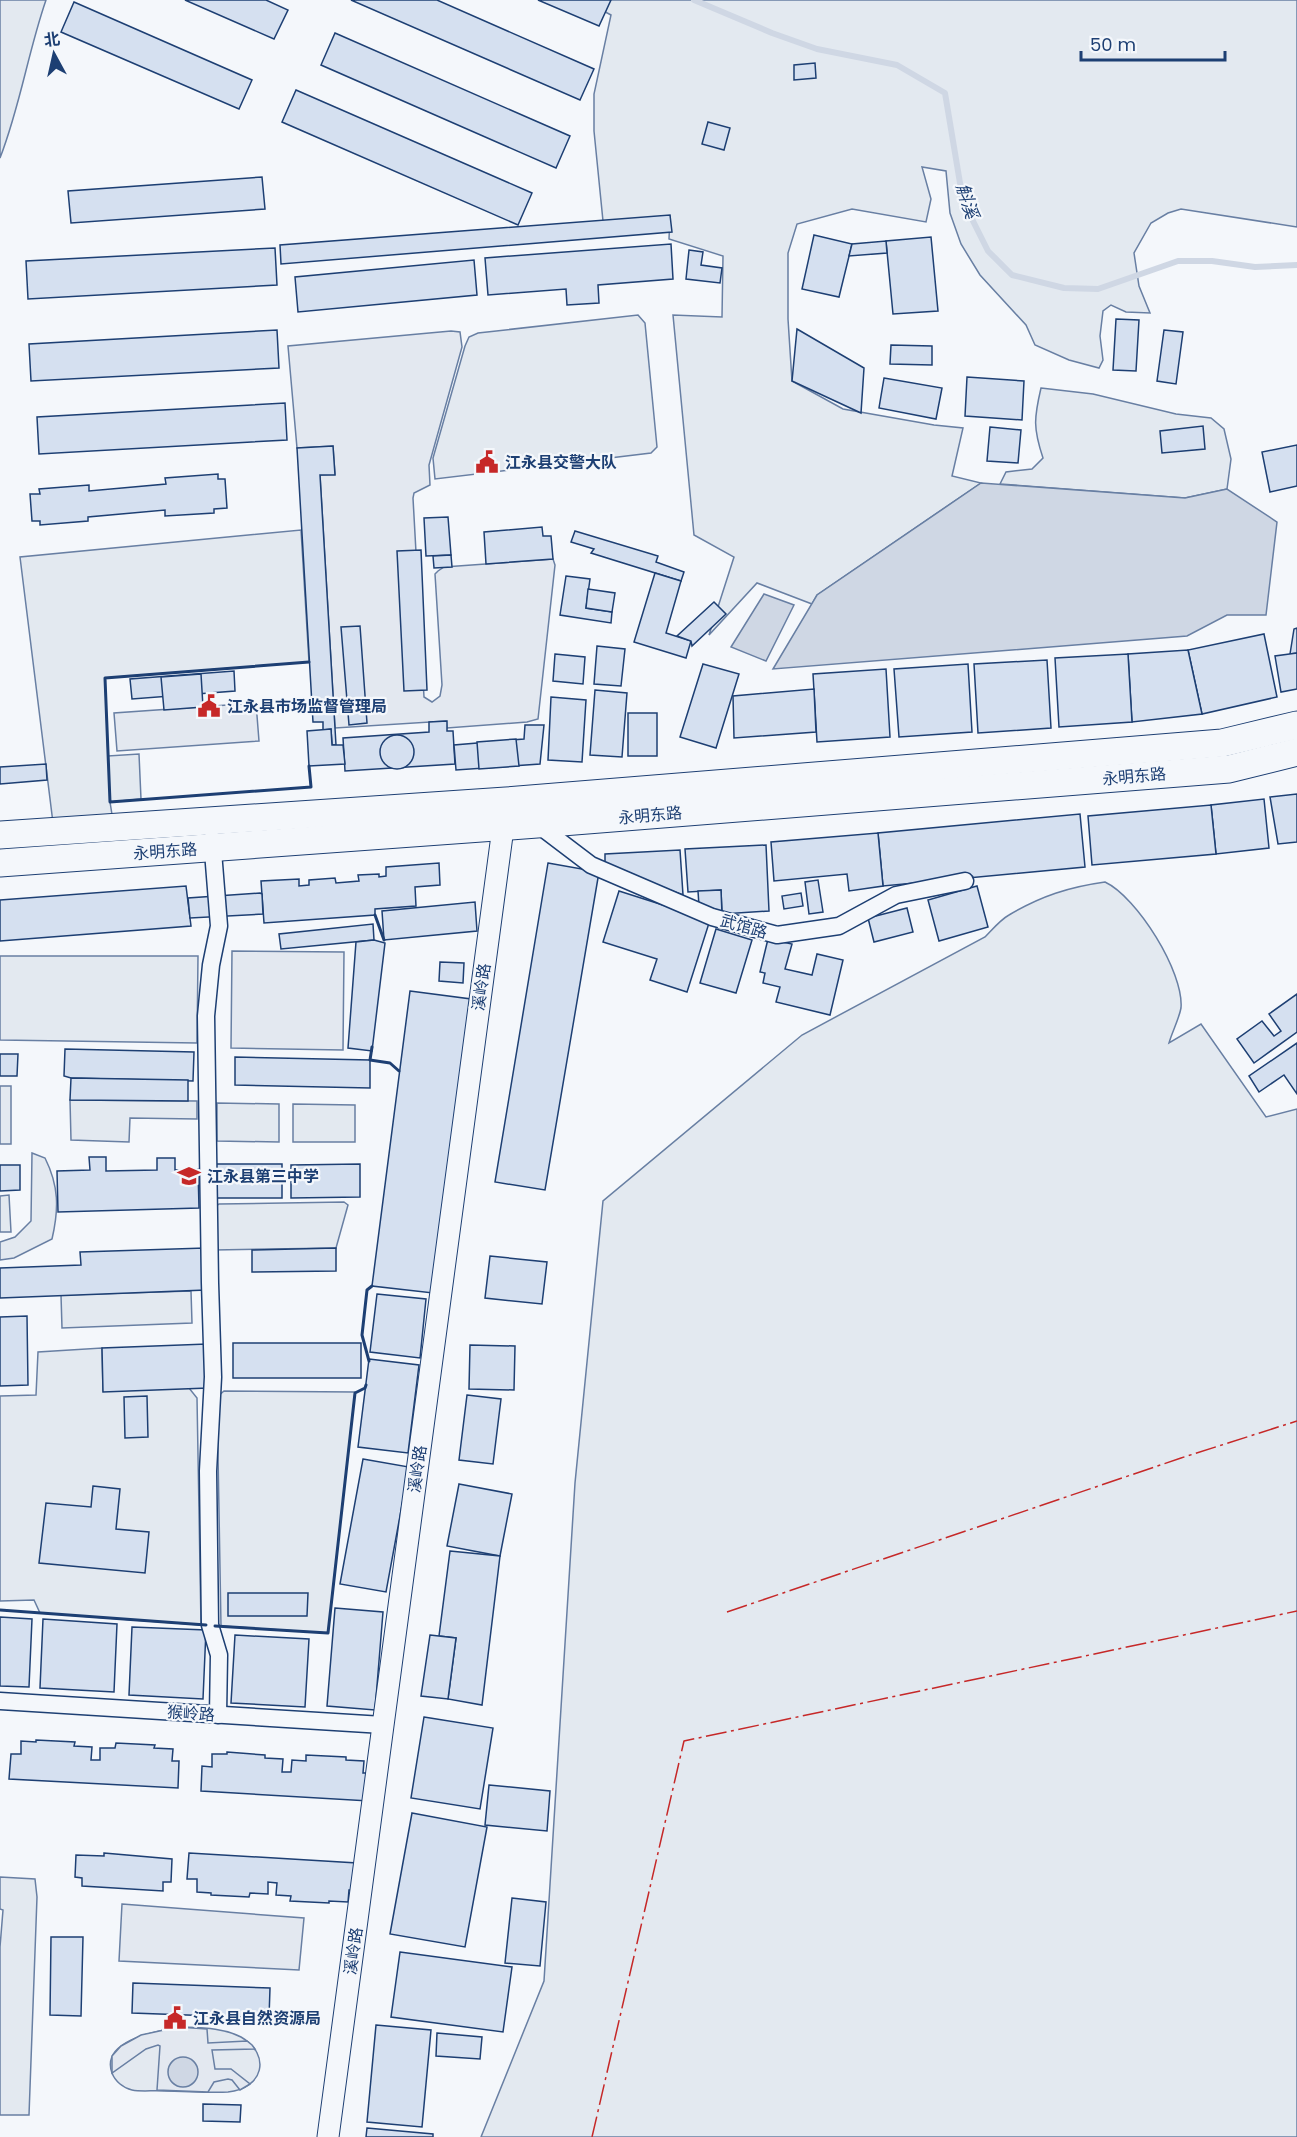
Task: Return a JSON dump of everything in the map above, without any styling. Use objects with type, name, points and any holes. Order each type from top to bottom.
[{"type":"main road","name":"永明东路","points":[[0,863],[213,848],[504,814],[1222,743],[1297,725]]},
{"type":"main road","name":"永明东路","points":[[0,835],[211,820],[504,814],[537,824],[1229,769],[1297,752]]},
{"type":"street","name":"溪岭路","points":[[328,2137],[504,814]]},
{"type":"street","points":[[211,820],[219,926],[211,966],[206,1016],[213,1377],[208,1471],[210,1625],[219,1655],[218,1715]]},
{"type":"street","name":"武馆路","points":[[537,824],[591,865],[712,917],[777,935],[839,926],[896,895],[965,881]]},
{"type":"street","name":"猴岭路","points":[[0,1701],[383,1725]]},
{"type":"shaded area","points":[[0,0],[46,0],[0,158]]},
{"type":"shaded area","points":[[583,0],[1297,0],[1297,227],[1181,209],[1168,213],[1151,223],[1134,253],[1139,286],[1150,313],[1126,312],[1111,305],[1103,311],[1100,336],[1103,360],[1099,368],[1069,360],[1035,345],[1026,325],[980,275],[961,244],[950,213],[946,171],[922,167],[931,199],[926,222],[852,209],[797,224],[788,253],[788,319],[792,381],[843,409],[963,428],[952,476],[981,483],[817,595],[812,604],[757,583],[709,635],[734,557],[694,535],[673,315],[722,317],[723,256],[669,239],[670,216],[603,221],[594,131],[594,94],[611,15]]},
{"type":"shaded area","points":[[638,315],[645,323],[657,447],[651,453],[435,479],[433,458],[469,337],[478,333]]},
{"type":"shaded area","points":[[460,332],[462,347],[429,465],[430,485],[414,493],[413,498],[424,697],[432,702],[440,696],[442,685],[435,574],[444,567],[553,559],[555,565],[538,719],[527,722],[447,728],[446,721],[335,728],[320,475],[335,474],[333,446],[297,448],[288,346]]},
{"type":"shaded area","points":[[1041,388],[1093,394],[1176,414],[1211,418],[1224,429],[1231,459],[1227,489],[1185,498],[1000,484],[1006,472],[1032,469],[1043,458],[1037,439],[1036,423]]},
{"type":"shaded area","points":[[981,483],[1185,498],[1227,489],[1277,522],[1266,615],[1227,615],[1187,636],[773,669],[817,595]]},
{"type":"shaded area","points":[[301,530],[309,662],[105,678],[108,756],[139,754],[141,799],[110,802],[114,827],[54,831],[20,557]]},
{"type":"shaded area","points":[[764,594],[794,605],[766,661],[731,647]]},
{"type":"shaded area","points":[[256,703],[259,741],[117,751],[114,713]]},
{"type":"shaded area","points":[[1105,882],[1118,890],[1144,919],[1167,956],[1175,975],[1181,1008],[1169,1043],[1201,1024],[1266,1117],[1297,1109],[1297,2137],[481,2137],[544,1981],[575,1483],[603,1201],[802,1035],[985,937],[1002,920],[1021,908],[1056,893]]},
{"type":"shaded area","points":[[232,951],[344,952],[343,1050],[231,1048]]},
{"type":"shaded area","points":[[0,956],[198,956],[197,1043],[0,1040]]},
{"type":"shaded area","points":[[0,1086],[11,1086],[11,1144],[0,1144]]},
{"type":"shaded area","points":[[70,1100],[197,1101],[197,1119],[130,1118],[129,1142],[71,1140]]},
{"type":"shaded area","points":[[217,1103],[279,1104],[279,1142],[217,1141]]},
{"type":"shaded area","points":[[293,1104],[355,1105],[355,1142],[293,1142]]},
{"type":"shaded area","points":[[32,1153],[45,1158],[53,1178],[57,1208],[52,1239],[14,1258],[0,1260],[0,1242],[15,1237],[31,1221]]},
{"type":"shaded area","points":[[9,1195],[11,1232],[0,1232],[0,1196]]},
{"type":"shaded area","points":[[344,1202],[348,1205],[336,1248],[214,1250],[214,1208],[219,1204]]},
{"type":"shaded area","points":[[191,1291],[192,1323],[62,1328],[61,1295]]},
{"type":"shaded area","points":[[102,1348],[103,1391],[189,1388],[197,1398],[201,1625],[40,1613],[34,1600],[0,1601],[0,1396],[36,1395],[38,1352]]},
{"type":"shaded area","points":[[224,1391],[355,1392],[328,1633],[221,1626],[217,1397]]},
{"type":"shaded area","points":[[0,1877],[35,1879],[37,1897],[29,2115],[0,2115],[0,1947],[3,1910],[0,1909]]},
{"type":"shaded area","points":[[122,1904],[304,1918],[299,1970],[119,1961]]},
{"type":"shaded area","points":[[178,2027],[218,2030],[241,2037],[251,2044],[257,2053],[260,2062],[256,2078],[240,2090],[228,2092],[136,2091],[126,2088],[117,2081],[112,2073],[111,2062],[114,2052],[133,2039]]},
{"type":"shaded area","points":[[178,2027],[207,2029],[208,2043],[247,2041],[255,2049],[212,2050],[215,2069],[231,2069],[250,2084],[240,2090],[232,2080],[228,2079],[214,2082],[208,2092],[157,2090],[160,2046],[158,2045],[146,2049],[112,2073],[112,2056],[121,2046],[141,2035]]},
{"type":"shaded area","points":[[183,2057],[189,2058],[197,2066],[197,2078],[189,2086],[183,2087],[177,2086],[169,2078],[168,2072],[169,2066],[177,2058]]},
{"type":"building","points":[[185,0],[266,0],[288,10],[274,39]]},
{"type":"building","points":[[351,0],[437,0],[594,69],[580,100]]},
{"type":"building","points":[[538,0],[611,0],[599,26]]},
{"type":"building","points":[[74,2],[252,80],[239,109],[61,32]]},
{"type":"building","points":[[335,33],[570,136],[556,168],[321,65]]},
{"type":"building","points":[[815,63],[816,78],[794,80],[794,65]]},
{"type":"building","points":[[296,90],[532,193],[518,225],[282,122]]},
{"type":"building","points":[[708,122],[730,128],[724,150],[702,144]]},
{"type":"building","points":[[262,177],[265,209],[71,223],[68,191]]},
{"type":"building","points":[[670,215],[672,232],[281,264],[280,245]]},
{"type":"building","points":[[814,235],[852,244],[839,297],[802,289]]},
{"type":"building","points":[[931,237],[938,311],[893,314],[886,241]]},
{"type":"building","points":[[886,241],[887,253],[849,256],[852,244]]},
{"type":"building","points":[[671,244],[673,279],[598,285],[599,303],[567,305],[566,289],[488,295],[485,258]]},
{"type":"building","points":[[275,248],[277,285],[28,299],[26,261]]},
{"type":"building","points":[[689,250],[703,252],[701,265],[722,268],[720,283],[686,279]]},
{"type":"building","points":[[474,260],[477,295],[298,312],[295,277]]},
{"type":"building","points":[[1116,319],[1139,320],[1136,371],[1113,370]]},
{"type":"building","points":[[797,329],[864,368],[861,413],[792,381]]},
{"type":"building","points":[[277,330],[279,368],[31,381],[29,344]]},
{"type":"building","points":[[1164,330],[1183,332],[1176,384],[1157,381]]},
{"type":"building","points":[[891,345],[932,346],[932,365],[890,364]]},
{"type":"building","points":[[967,377],[1024,381],[1022,420],[965,416]]},
{"type":"building","points":[[884,378],[942,388],[936,419],[879,408]]},
{"type":"building","points":[[285,403],[287,440],[39,454],[37,417]]},
{"type":"building","points":[[1203,426],[1205,449],[1162,453],[1160,431]]},
{"type":"building","points":[[990,427],[1021,430],[1018,463],[987,461]]},
{"type":"building","points":[[1297,445],[1297,486],[1270,492],[1262,452]]},
{"type":"building","points":[[333,446],[335,475],[320,475],[336,745],[332,745],[331,729],[323,730],[323,722],[313,722],[297,448]]},
{"type":"building","points":[[218,474],[218,479],[225,479],[227,508],[214,509],[214,513],[165,516],[165,510],[88,517],[88,521],[40,525],[40,521],[32,521],[30,494],[40,494],[39,489],[89,485],[89,491],[166,484],[165,478]]},
{"type":"building","points":[[448,517],[451,555],[426,556],[424,518]]},
{"type":"building","points":[[542,527],[543,536],[551,536],[553,559],[486,564],[484,532]]},
{"type":"building","points":[[575,531],[658,556],[656,562],[684,572],[681,581],[591,553],[594,549],[571,542]]},
{"type":"building","points":[[421,550],[427,690],[404,691],[397,551]]},
{"type":"building","points":[[451,555],[452,567],[434,568],[433,556]]},
{"type":"building","points":[[655,573],[681,581],[666,633],[691,641],[686,658],[634,642]]},
{"type":"building","points":[[566,576],[590,579],[586,608],[612,612],[611,623],[560,615]]},
{"type":"building","points":[[588,589],[615,593],[612,612],[586,608]]},
{"type":"building","points":[[714,602],[726,614],[692,646],[691,641],[677,636]]},
{"type":"building","points":[[360,626],[367,723],[349,725],[341,627]]},
{"type":"building","points":[[1297,628],[1297,653],[1290,654],[1294,629]]},
{"type":"building","points":[[1264,634],[1277,697],[1202,714],[1188,650]]},
{"type":"building","points":[[597,646],[625,649],[621,686],[594,684]]},
{"type":"building","points":[[1188,650],[1202,714],[1132,722],[1128,654]]},
{"type":"building","points":[[1297,653],[1297,689],[1281,692],[1275,656]]},
{"type":"building","points":[[555,654],[585,657],[583,684],[553,681]]},
{"type":"building","points":[[1128,654],[1132,722],[1059,727],[1055,658]]},
{"type":"building","points":[[1047,660],[1051,728],[978,733],[974,664]]},
{"type":"building","points":[[703,664],[739,674],[716,748],[680,737]]},
{"type":"building","points":[[968,664],[972,732],[899,737],[894,669]]},
{"type":"building","points":[[886,669],[890,737],[817,742],[813,674]]},
{"type":"building","points":[[234,671],[235,691],[132,699],[130,679]]},
{"type":"building","points":[[201,674],[203,707],[164,710],[161,677]]},
{"type":"building","points":[[814,689],[816,732],[734,738],[733,696]]},
{"type":"building","points":[[595,690],[627,693],[622,757],[590,755]]},
{"type":"building","points":[[551,697],[586,700],[582,762],[548,760]]},
{"type":"building","points":[[628,713],[657,713],[657,756],[628,756]]},
{"type":"building","points":[[447,721],[447,731],[453,731],[455,764],[345,771],[343,738],[429,732],[429,722]]},
{"type":"building","points":[[525,725],[544,725],[540,764],[456,770],[454,745],[524,739]]},
{"type":"building","points":[[331,729],[332,745],[343,745],[345,764],[309,766],[307,731]]},
{"type":"building","points":[[397,735],[409,740],[414,752],[409,764],[397,769],[385,764],[380,752],[385,740]]},
{"type":"building","points":[[516,739],[519,766],[479,769],[477,742]]},
{"type":"building","points":[[46,764],[47,780],[0,784],[0,767]]},
{"type":"building","points":[[1297,794],[1297,842],[1278,844],[1270,797]]},
{"type":"building","points":[[1264,799],[1269,848],[1216,854],[1211,805]]},
{"type":"building","points":[[1211,805],[1216,854],[1092,865],[1088,816]]},
{"type":"building","points":[[1080,814],[1085,867],[883,886],[878,833]]},
{"type":"building","points":[[878,833],[883,886],[849,891],[847,874],[774,881],[771,842]]},
{"type":"building","points":[[766,845],[769,911],[722,914],[721,890],[688,892],[685,849]]},
{"type":"building","points":[[680,850],[683,895],[605,866],[605,854]]},
{"type":"building","points":[[439,863],[440,885],[415,887],[416,906],[375,909],[375,915],[264,923],[261,881],[299,879],[299,886],[309,885],[309,880],[335,878],[336,883],[359,881],[358,875],[386,876],[386,867]]},
{"type":"building","points":[[548,863],[599,872],[545,1190],[495,1182]]},
{"type":"building","points":[[818,880],[823,912],[809,914],[805,882]]},
{"type":"building","points":[[186,886],[191,926],[0,941],[0,900]]},
{"type":"building","points":[[977,886],[988,927],[939,941],[928,900]]},
{"type":"building","points":[[721,890],[722,914],[699,906],[698,891]]},
{"type":"building","points":[[619,891],[710,920],[687,992],[650,980],[657,959],[603,942]]},
{"type":"building","points":[[801,893],[803,906],[784,909],[782,896]]},
{"type":"building","points":[[262,894],[263,914],[190,918],[188,898]]},
{"type":"building","points":[[475,902],[477,931],[384,940],[382,911]]},
{"type":"building","points":[[907,908],[913,932],[874,942],[868,918]]},
{"type":"building","points":[[373,924],[374,940],[281,949],[279,934]]},
{"type":"building","points":[[716,929],[752,940],[736,993],[700,983]]},
{"type":"building","points":[[768,939],[792,944],[785,969],[812,975],[817,954],[843,960],[830,1015],[776,1002],[780,987],[763,983],[765,973],[760,972]]},
{"type":"building","points":[[374,940],[385,943],[372,1051],[348,1048],[356,942]]},
{"type":"building","points":[[440,962],[464,963],[463,983],[439,981]]},
{"type":"building","points":[[410,991],[471,999],[433,1293],[372,1286]]},
{"type":"building","points":[[1297,994],[1297,1032],[1254,1063],[1237,1039],[1262,1021],[1274,1036],[1281,1031],[1269,1014]]},
{"type":"building","points":[[1297,1043],[1297,1094],[1284,1075],[1259,1092],[1249,1076]]},
{"type":"building","points":[[65,1049],[194,1052],[193,1081],[71,1078],[64,1076]]},
{"type":"building","points":[[0,1054],[18,1054],[17,1076],[0,1076]]},
{"type":"building","points":[[235,1057],[370,1060],[370,1088],[235,1085]]},
{"type":"building","points":[[71,1078],[188,1080],[188,1101],[70,1100]]},
{"type":"building","points":[[89,1157],[106,1157],[106,1171],[157,1170],[157,1158],[175,1158],[175,1170],[198,1169],[199,1208],[58,1212],[57,1171],[90,1170]]},
{"type":"building","points":[[215,1164],[282,1164],[282,1198],[215,1198]]},
{"type":"building","points":[[360,1164],[360,1197],[291,1198],[291,1165]]},
{"type":"building","points":[[0,1165],[20,1165],[20,1190],[0,1191]]},
{"type":"building","points":[[205,1248],[206,1290],[0,1298],[0,1268],[81,1265],[80,1252]]},
{"type":"building","points":[[336,1248],[336,1271],[252,1272],[252,1250]]},
{"type":"building","points":[[490,1256],[547,1262],[542,1304],[485,1298]]},
{"type":"building","points":[[377,1294],[426,1299],[420,1358],[370,1352]]},
{"type":"building","points":[[27,1316],[28,1385],[0,1386],[0,1317]]},
{"type":"building","points":[[233,1343],[361,1343],[361,1378],[233,1378]]},
{"type":"building","points":[[207,1344],[208,1388],[103,1392],[102,1348]]},
{"type":"building","points":[[470,1345],[515,1346],[514,1390],[469,1389]]},
{"type":"building","points":[[369,1359],[419,1365],[408,1453],[358,1447]]},
{"type":"building","points":[[467,1395],[501,1399],[493,1464],[459,1460]]},
{"type":"building","points":[[147,1396],[148,1437],[125,1438],[124,1397]]},
{"type":"building","points":[[363,1459],[409,1467],[386,1592],[340,1584]]},
{"type":"building","points":[[459,1484],[512,1494],[500,1556],[447,1546]]},
{"type":"building","points":[[93,1486],[120,1489],[116,1529],[149,1532],[145,1573],[39,1563],[46,1503],[91,1507]]},
{"type":"building","points":[[450,1551],[500,1556],[482,1705],[448,1699],[456,1638],[439,1636]]},
{"type":"building","points":[[228,1593],[308,1593],[307,1616],[228,1616]]},
{"type":"building","points":[[335,1608],[383,1612],[375,1710],[327,1706]]},
{"type":"building","points":[[0,1617],[32,1619],[29,1687],[0,1686]]},
{"type":"building","points":[[43,1619],[117,1624],[114,1692],[40,1688]]},
{"type":"building","points":[[132,1627],[206,1630],[203,1699],[129,1695]]},
{"type":"building","points":[[235,1635],[309,1639],[305,1707],[231,1703]]},
{"type":"building","points":[[430,1635],[456,1638],[448,1699],[421,1696]]},
{"type":"building","points":[[424,1717],[493,1728],[480,1809],[411,1798]]},
{"type":"building","points":[[36,1740],[75,1742],[74,1746],[92,1747],[91,1760],[100,1760],[100,1748],[115,1748],[116,1743],[155,1745],[154,1748],[173,1749],[172,1761],[179,1761],[178,1788],[9,1779],[11,1754],[21,1754],[21,1741],[36,1742]]},
{"type":"building","points":[[227,1752],[283,1759],[282,1772],[291,1772],[292,1760],[306,1761],[306,1755],[346,1757],[346,1760],[364,1761],[363,1773],[371,1773],[369,1801],[201,1791],[202,1766],[212,1767],[212,1754],[227,1754]]},
{"type":"building","points":[[489,1785],[550,1791],[547,1831],[485,1825]]},
{"type":"building","points":[[412,1813],[487,1827],[465,1947],[390,1934]]},
{"type":"building","points":[[104,1853],[172,1859],[171,1882],[163,1882],[163,1891],[82,1886],[82,1878],[75,1877],[76,1855],[104,1856]]},
{"type":"building","points":[[189,1853],[357,1863],[356,1890],[349,1890],[348,1902],[329,1901],[329,1903],[290,1901],[291,1896],[276,1895],[277,1883],[268,1882],[268,1894],[250,1893],[249,1897],[197,1892],[197,1879],[187,1879]]},
{"type":"building","points":[[512,1898],[546,1902],[540,1966],[505,1963]]},
{"type":"building","points":[[51,1937],[83,1937],[81,2016],[50,2015]]},
{"type":"building","points":[[400,1952],[512,1967],[503,2032],[391,2017]]},
{"type":"building","points":[[133,1983],[270,1988],[269,2018],[132,2013]]},
{"type":"building","points":[[376,2025],[431,2030],[422,2127],[367,2122]]},
{"type":"building","points":[[437,2033],[482,2037],[480,2059],[436,2056]]},
{"type":"building","points":[[203,2104],[241,2105],[240,2122],[203,2121]]},
{"type":"building","points":[[367,2128],[433,2134],[433,2137],[366,2137]]},
{"type":"waterway","name":"斛溪","points":[[694,0],[817,49],[897,65],[945,93],[963,201],[988,251],[1012,275],[1064,288],[1098,289],[1178,261],[1212,261],[1255,267],[1297,265]]},
{"type":"wall","points":[[309,662],[105,678],[110,802],[311,787],[309,766]]},
{"type":"wall","points":[[375,915],[384,940]]},
{"type":"wall","points":[[372,1047],[370,1060],[390,1063],[399,1071]]},
{"type":"wall","points":[[369,1361],[362,1335],[367,1290],[372,1286]]},
{"type":"wall","points":[[215,1626],[328,1633],[355,1393],[365,1388],[366,1385]]},
{"type":"wall","points":[[0,1610],[206,1625]]},
{"type":"power","points":[[727,1612],[1297,1421]]},
{"type":"power","points":[[592,2137],[684,1741],[1297,1611]]},
{"type":"place","name":"江永县交警大队","points":[[487,462]]},
{"type":"place","name":"江永县市场监督管理局","points":[[209,706]]},
{"type":"place","name":"江永县第三中学","points":[[189,1176]]},
{"type":"place","name":"江永县自然资源局","points":[[175,2018]]}]
